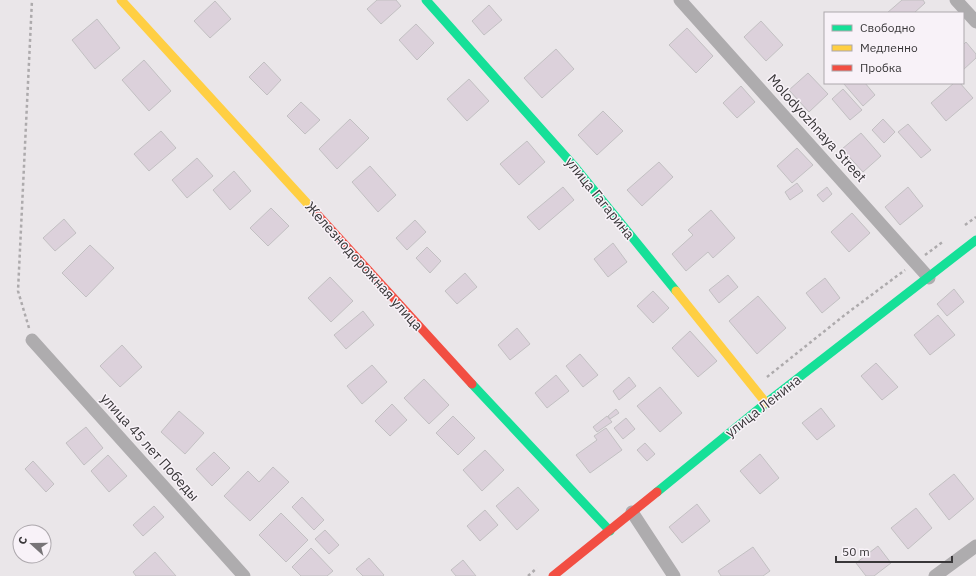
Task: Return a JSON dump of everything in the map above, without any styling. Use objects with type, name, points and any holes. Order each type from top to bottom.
[{"type":"street","name":"Железнодорожная улица","points":[[121,0],[481,393],[610,531]]},
{"type":"street","name":"улица Гагарина","points":[[426,0],[575,167],[766,403]]},
{"type":"street","name":"Molodyozhnaya Street","points":[[680,0],[929,278]]},
{"type":"street","points":[[956,0],[976,22]]},
{"type":"street","name":"улица Ленина","points":[[552,576],[610,531],[766,403],[976,240]]},
{"type":"street","name":"улица 45 лет Победы","points":[[32,340],[244,576]]},
{"type":"street","points":[[632,512],[674,576]]},
{"type":"street","points":[[935,576],[976,546]]},
{"type":"path","points":[[32,0],[18,290],[32,340]]},
{"type":"path","points":[[754,388],[846,314],[916,262]]},
{"type":"building","points":[[377,0],[396,0],[401,6],[381,24],[367,9]]},
{"type":"building","points":[[902,0],[923,0],[925,3],[915,12],[888,12]]},
{"type":"building","points":[[215,1],[231,19],[210,38],[194,21]]},
{"type":"building","points":[[489,5],[502,20],[484,35],[472,21]]},
{"type":"building","points":[[97,19],[120,48],[95,69],[72,40]]},
{"type":"building","points":[[761,21],[783,45],[766,61],[744,37]]},
{"type":"building","points":[[416,24],[434,43],[417,60],[399,40]]},
{"type":"building","points":[[687,28],[713,56],[696,73],[669,45]]},
{"type":"building","points":[[966,42],[976,54],[976,58],[964,69],[964,44]]},
{"type":"building","points":[[556,49],[574,69],[542,98],[524,78]]},
{"type":"building","points":[[144,60],[171,91],[149,111],[122,80]]},
{"type":"building","points":[[264,62],[281,80],[267,95],[249,77]]},
{"type":"building","points":[[808,73],[828,94],[809,112],[789,90]]},
{"type":"building","points":[[469,79],[489,101],[467,121],[447,99]]},
{"type":"building","points":[[844,84],[866,84],[875,95],[863,106]]},
{"type":"building","points":[[953,84],[961,84],[973,98],[946,121],[931,103]]},
{"type":"building","points":[[741,86],[755,102],[737,118],[723,103]]},
{"type":"building","points":[[843,89],[862,110],[850,120],[832,99]]},
{"type":"building","points":[[301,102],[320,120],[305,134],[287,116]]},
{"type":"building","points":[[603,111],[623,131],[597,155],[578,135]]},
{"type":"building","points":[[350,119],[369,138],[337,169],[319,149]]},
{"type":"building","points":[[883,119],[895,132],[884,143],[872,130]]},
{"type":"building","points":[[908,124],[931,150],[921,158],[898,132]]},
{"type":"building","points":[[161,131],[176,148],[149,171],[134,154]]},
{"type":"building","points":[[861,133],[881,156],[863,172],[842,149]]},
{"type":"building","points":[[527,141],[545,162],[519,185],[500,164]]},
{"type":"building","points":[[797,148],[813,165],[792,183],[777,166]]},
{"type":"building","points":[[197,158],[213,176],[187,198],[172,180]]},
{"type":"building","points":[[659,162],[673,177],[642,206],[627,190]]},
{"type":"building","points":[[370,166],[396,195],[378,212],[352,182]]},
{"type":"building","points":[[234,171],[251,191],[230,210],[213,190]]},
{"type":"building","points":[[797,183],[803,191],[790,200],[785,192]]},
{"type":"building","points":[[563,187],[574,200],[539,230],[527,217]]},
{"type":"building","points":[[827,187],[832,194],[823,202],[817,195]]},
{"type":"building","points":[[908,187],[923,206],[900,225],[885,207]]},
{"type":"building","points":[[271,208],[289,226],[268,246],[250,228]]},
{"type":"building","points":[[711,210],[735,238],[713,258],[708,252],[686,271],[672,254],[693,235],[688,230]]},
{"type":"building","points":[[852,213],[870,233],[849,252],[831,232]]},
{"type":"building","points":[[64,219],[76,233],[55,251],[43,238]]},
{"type":"building","points":[[415,220],[426,232],[407,250],[396,238]]},
{"type":"building","points":[[613,243],[627,262],[608,277],[594,259]]},
{"type":"building","points":[[90,245],[114,268],[86,297],[62,273]]},
{"type":"building","points":[[427,247],[441,261],[430,273],[416,258]]},
{"type":"building","points":[[465,273],[477,287],[457,304],[445,291]]},
{"type":"building","points":[[728,275],[738,287],[719,303],[709,290]]},
{"type":"building","points":[[330,277],[353,301],[331,322],[308,298]]},
{"type":"building","points":[[825,278],[840,298],[822,313],[806,293]]},
{"type":"building","points":[[954,289],[964,302],[947,316],[937,304]]},
{"type":"building","points":[[653,291],[669,308],[653,323],[637,306]]},
{"type":"building","points":[[758,296],[786,328],[757,354],[729,321]]},
{"type":"building","points":[[363,311],[374,325],[346,349],[334,335]]},
{"type":"building","points":[[938,315],[955,335],[930,355],[914,335]]},
{"type":"building","points":[[517,328],[530,344],[510,360],[498,345]]},
{"type":"building","points":[[690,331],[717,361],[698,377],[672,348]]},
{"type":"building","points":[[122,345],[142,367],[120,387],[100,366]]},
{"type":"building","points":[[580,354],[598,375],[583,387],[566,366]]},
{"type":"building","points":[[876,363],[898,387],[882,400],[861,376]]},
{"type":"building","points":[[372,365],[387,382],[362,404],[347,386]]},
{"type":"building","points":[[556,375],[569,391],[547,408],[535,393]]},
{"type":"building","points":[[629,377],[636,386],[619,400],[613,391]]},
{"type":"building","points":[[424,379],[449,405],[429,424],[404,398]]},
{"type":"building","points":[[660,387],[682,413],[660,432],[637,406]]},
{"type":"building","points":[[392,404],[407,420],[390,436],[375,421]]},
{"type":"building","points":[[821,408],[835,426],[817,440],[802,423]]},
{"type":"building","points":[[616,409],[619,413],[610,419],[608,416]]},
{"type":"building","points":[[179,411],[204,433],[185,454],[161,432]]},
{"type":"building","points":[[453,416],[475,438],[458,455],[436,433]]},
{"type":"building","points":[[607,416],[612,422],[597,432],[593,427]]},
{"type":"building","points":[[626,418],[635,429],[623,439],[614,428]]},
{"type":"building","points":[[86,427],[103,448],[84,465],[66,443]]},
{"type":"building","points":[[606,428],[622,450],[590,473],[576,455],[597,440],[594,436]]},
{"type":"building","points":[[645,443],[655,454],[647,461],[637,450]]},
{"type":"building","points":[[485,450],[504,470],[482,491],[463,470]]},
{"type":"building","points":[[214,452],[230,468],[212,486],[196,469]]},
{"type":"building","points":[[760,454],[779,478],[760,494],[740,471]]},
{"type":"building","points":[[108,455],[127,476],[109,492],[91,471]]},
{"type":"building","points":[[33,461],[54,484],[46,492],[25,469]]},
{"type":"building","points":[[273,467],[289,482],[250,521],[224,496],[248,471],[259,482]]},
{"type":"building","points":[[954,474],[974,499],[949,520],[929,494]]},
{"type":"building","points":[[518,487],[539,510],[517,530],[496,506]]},
{"type":"building","points":[[302,497],[324,520],[314,530],[292,507]]},
{"type":"building","points":[[697,504],[710,521],[682,543],[669,527]]},
{"type":"building","points":[[154,506],[164,517],[143,536],[133,525]]},
{"type":"building","points":[[916,508],[932,528],[908,549],[891,528]]},
{"type":"building","points":[[485,510],[498,525],[480,541],[467,526]]},
{"type":"building","points":[[281,513],[308,540],[286,562],[259,535]]},
{"type":"building","points":[[325,530],[339,545],[329,554],[315,539]]},
{"type":"building","points":[[878,546],[891,563],[874,576],[866,576],[856,563]]},
{"type":"building","points":[[753,547],[770,571],[763,576],[721,576],[718,571]]},
{"type":"building","points":[[311,548],[333,571],[327,576],[301,576],[292,567]]},
{"type":"building","points":[[155,552],[176,576],[136,576],[133,572]]},
{"type":"building","points":[[369,558],[384,575],[383,576],[363,576],[356,569]]},
{"type":"building","points":[[463,560],[476,576],[456,576],[451,570]]},
{"type":"traffic: fast","points":[[426,0],[575,167],[676,291]]},
{"type":"traffic: fast","points":[[657,492],[766,403],[976,240]]},
{"type":"traffic: fast","points":[[472,384],[610,531]]},
{"type":"traffic: slow","points":[[121,0],[316,213]]},
{"type":"traffic: slow","points":[[676,291],[766,403]]},
{"type":"traffic: jam","points":[[316,213],[472,384]]},
{"type":"traffic: jam","points":[[553,576],[657,492]]}]
